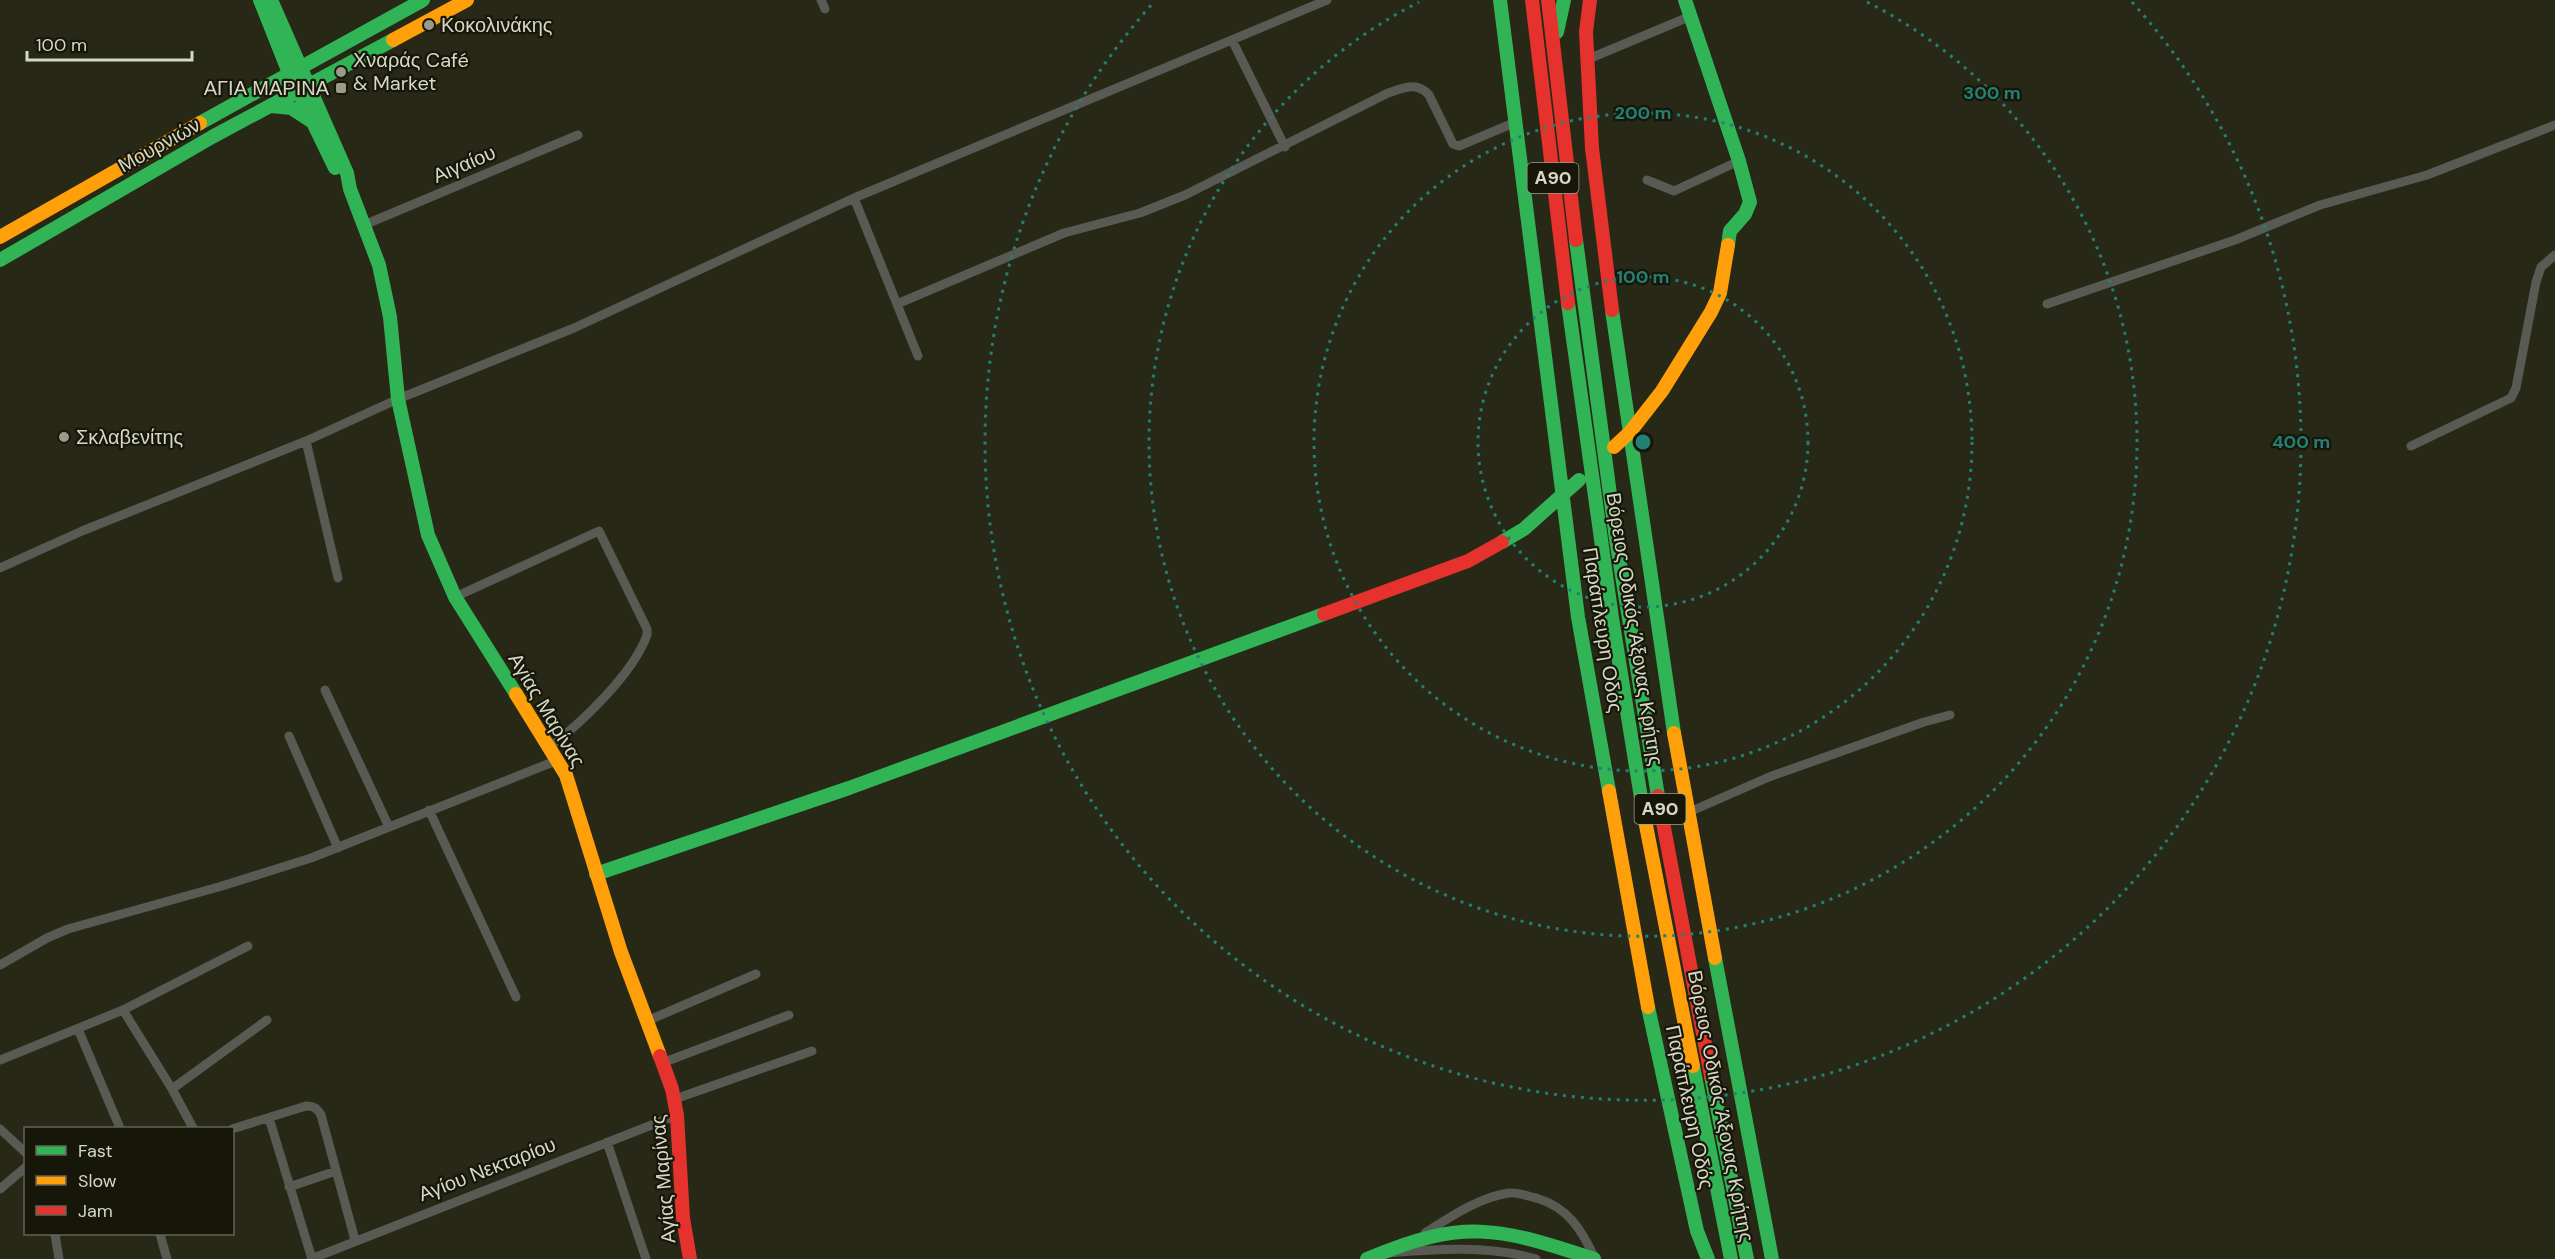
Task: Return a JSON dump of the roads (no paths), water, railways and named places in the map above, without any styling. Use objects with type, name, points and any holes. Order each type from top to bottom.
[{"type":"main road","name":"Αγίας Μαρίνας","points":[[260,0],[318,120],[347,173],[350,189],[379,265],[390,317],[398,399],[428,535],[455,597],[558,760],[571,791],[596,874],[675,1099],[683,1218],[690,1259]]},
{"type":"main road","name":"Αγίας Μαρίνας","points":[[271,0],[282,42]]},
{"type":"main road","name":"Μουρνιών","points":[[0,237],[294,70],[423,0]]},
{"type":"main road","name":"Μουρνιών","points":[[0,260],[108,196],[269,106],[467,0]]},
{"type":"main road","name":"Παράπλευρη Οδός","points":[[1500,0],[1578,617],[1650,1016],[1697,1231],[1708,1259]]},
{"type":"main road","name":"Βόρειος Οδικός Άξονας Κρήτης","points":[[1532,0],[1574,356],[1612,618],[1646,826],[1731,1259]]},
{"type":"main road","name":"Βόρειος Οδικός Άξονας Κρήτης","points":[[1548,0],[1590,355],[1628,616],[1662,823],[1747,1259]]},
{"type":"main road","points":[[1554,46],[1564,0]]},
{"type":"main road","points":[[1590,0],[1586,32],[1586,60],[1592,148],[1603,247],[1687,813],[1772,1259]]},
{"type":"main road","points":[[1614,447],[1630,432],[1662,391],[1711,312],[1720,293],[1728,238],[1735,224],[1749,208],[1750,202],[1739,161],[1685,0]]},
{"type":"main road","points":[[261,89],[275,69],[282,42],[304,53],[326,54]]},
{"type":"main road","points":[[269,106],[291,108],[318,120],[321,94],[339,69]]},
{"type":"main road","points":[[596,874],[849,788],[1468,561],[1524,529],[1579,480]]},
{"type":"main road","points":[[1375,1255],[1417,1238],[1460,1229],[1481,1229],[1539,1240],[1594,1259]]},
{"type":"street","points":[[0,567],[82,531],[306,441],[398,399],[574,328],[854,198],[1327,0]]},
{"type":"street","points":[[1586,60],[1691,16]]},
{"type":"street","points":[[1232,40],[1285,147]]},
{"type":"street","points":[[897,304],[1064,233],[1163,205],[1209,185],[1388,93],[1415,86],[1423,88],[1429,95],[1453,144],[1459,146],[1516,122]]},
{"type":"street","points":[[2047,304],[2235,240],[2320,206],[2427,175],[2555,125]]},
{"type":"street","name":"Αιγαίου","points":[[364,225],[578,135]]},
{"type":"street","points":[[1647,180],[1674,191],[1739,161]]},
{"type":"street","points":[[854,198],[918,357]]},
{"type":"street","points":[[2411,446],[2511,398],[2517,388],[2541,267],[2555,255]]},
{"type":"street","points":[[306,441],[338,578]]},
{"type":"street","points":[[455,597],[599,531],[647,629],[647,635],[620,678],[579,723],[549,747]]},
{"type":"street","points":[[325,690],[389,827]]},
{"type":"street","points":[[1687,813],[1769,777],[1924,722],[1950,716]]},
{"type":"street","points":[[289,736],[338,848]]},
{"type":"street","points":[[0,965],[47,938],[76,926],[222,886],[338,848],[558,760]]},
{"type":"street","points":[[429,810],[516,997]]},
{"type":"street","points":[[0,1060],[123,1010],[248,946]]},
{"type":"street","points":[[647,1021],[756,974]]},
{"type":"street","points":[[123,1010],[172,1089],[192,1127]]},
{"type":"street","points":[[662,1063],[789,1015]]},
{"type":"street","points":[[172,1089],[267,1020]]},
{"type":"street","points":[[78,1029],[120,1127]]},
{"type":"street","points":[[675,1099],[812,1051]]},
{"type":"street","points":[[234,1128],[306,1106],[312,1106],[318,1110],[355,1240]]},
{"type":"street","name":"Αγίου Νεκταρίου","points":[[311,1259],[677,1115]]},
{"type":"street","points":[[269,1118],[311,1259]]},
{"type":"street","points":[[1,1133],[24,1152]]},
{"type":"street","points":[[607,1142],[645,1259]]},
{"type":"street","points":[[0,1189],[24,1169]]},
{"type":"street","points":[[289,1187],[336,1171]]},
{"type":"street","points":[[1417,1238],[1496,1196],[1510,1193],[1523,1194],[1550,1202],[1566,1212],[1578,1225],[1594,1259]]},
{"type":"street","points":[[55,1235],[59,1259]]},
{"type":"street","points":[[161,1235],[167,1259]]},
{"type":"street","points":[[1375,1255],[1428,1250],[1481,1250],[1536,1259]]},
{"type":"place","name":"Κοκολινάκης","points":[[429,25]]},
{"type":"place","name":"Χναράς Café & Market","points":[[341,72]]},
{"type":"place","name":"ΑΓΙΑ ΜΑΡΙΝΑ","points":[[341,88]]},
{"type":"place","name":"Σκλαβενίτης","points":[[64,437]]}]
